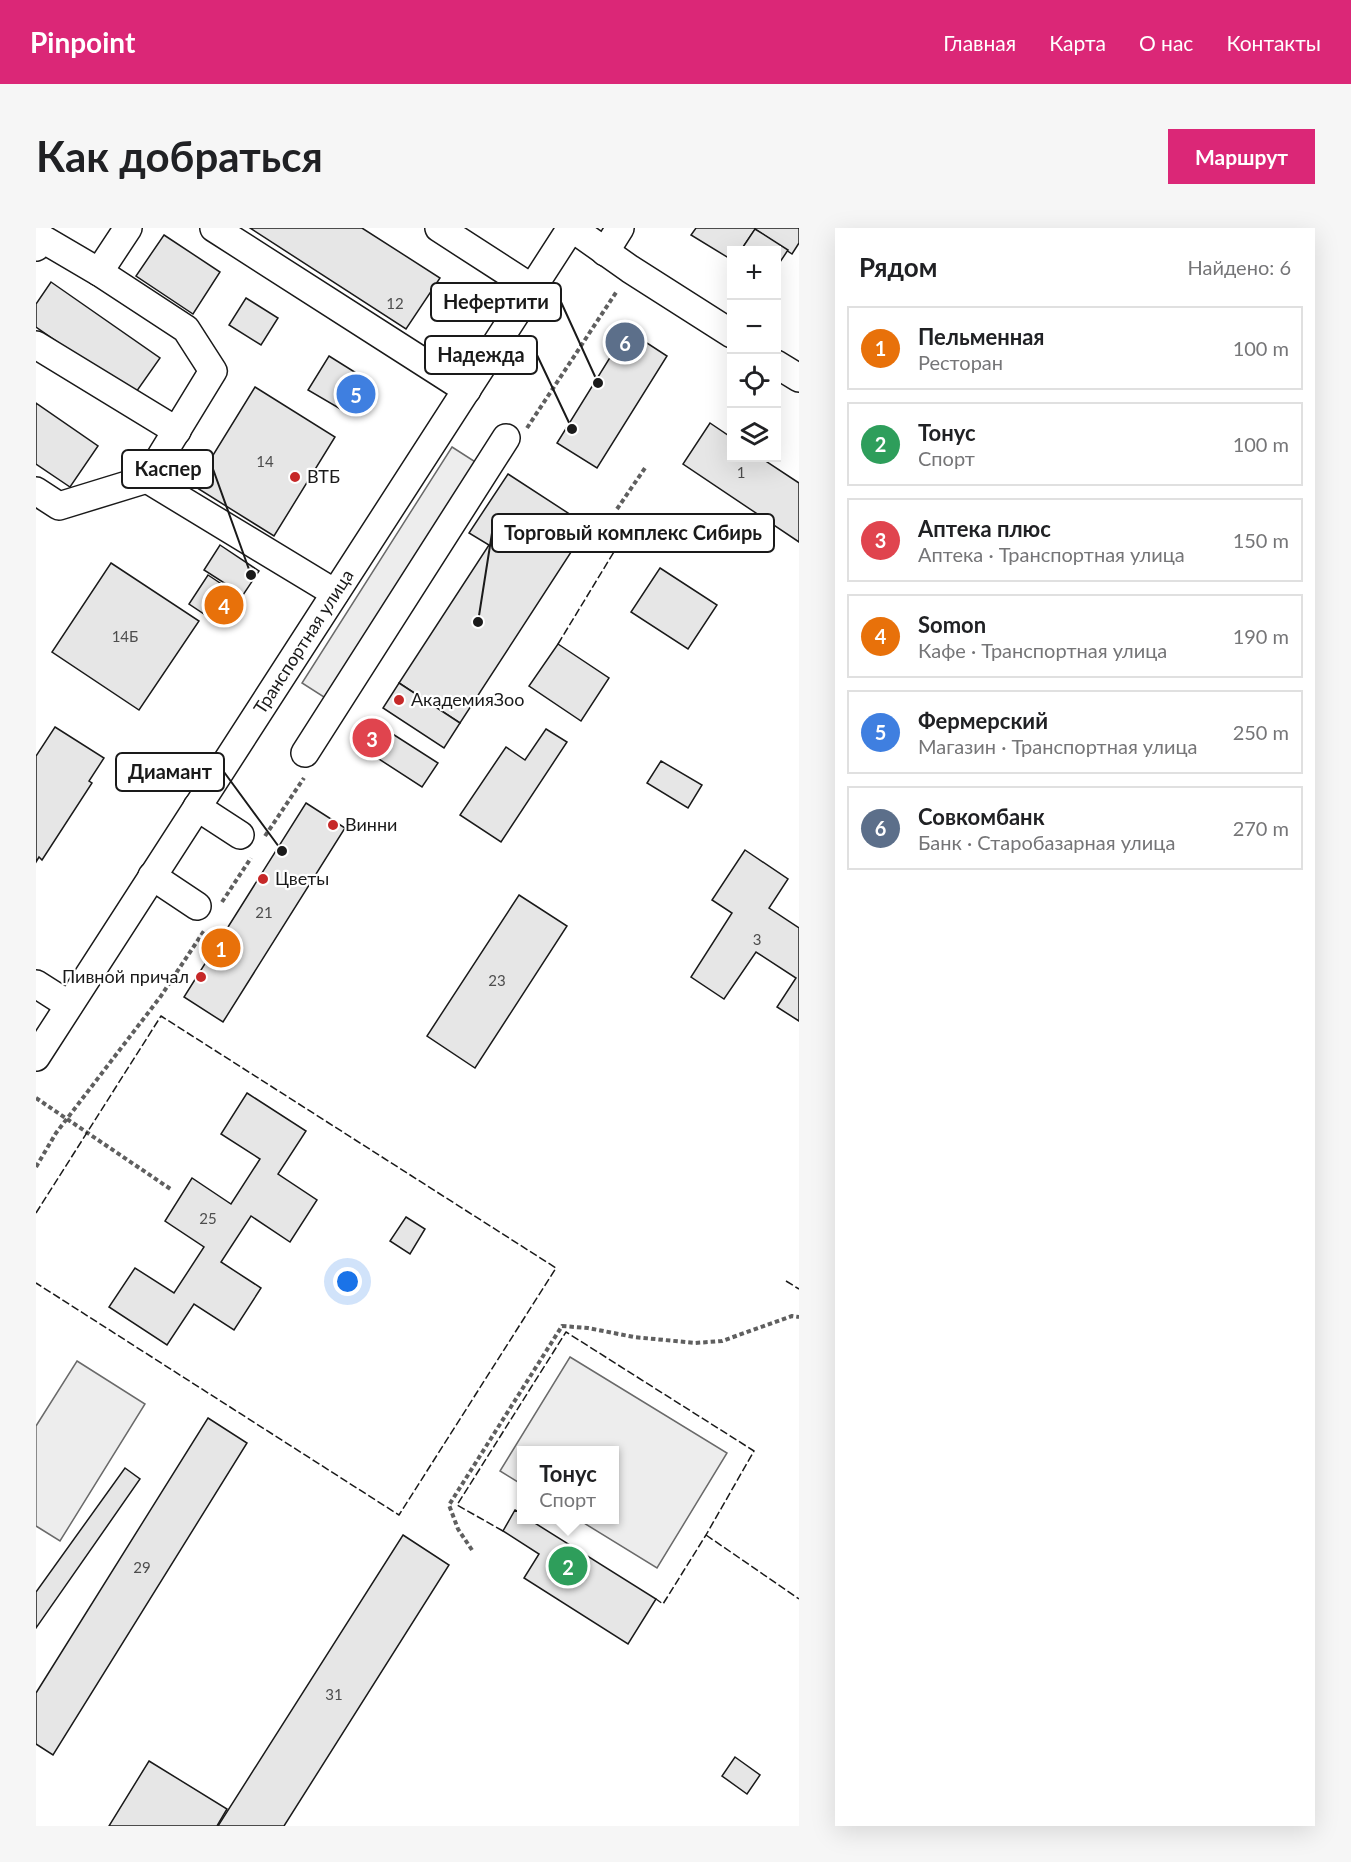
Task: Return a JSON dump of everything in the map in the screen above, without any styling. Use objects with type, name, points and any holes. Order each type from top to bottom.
[{"type":"street","points":[[99,272],[128,228]]},
{"type":"street","points":[[214,228],[467,390]]},
{"type":"street","points":[[439,228],[532,288]]},
{"type":"street","points":[[571,228],[727,331]]},
{"type":"street","name":"Транспортная улица","points":[[36,1057],[571,228]]},
{"type":"street","points":[[605,252],[620,228]]},
{"type":"street","points":[[36,247],[41,238],[99,272],[186,329],[213,371],[147,479],[59,506],[36,490]]},
{"type":"street","points":[[36,345],[177,431]]},
{"type":"street","points":[[781,367],[799,378]]},
{"type":"street","points":[[305,753],[506,438]]},
{"type":"street","points":[[147,479],[335,593]]},
{"type":"street","points":[[196,807],[240,835]]},
{"type":"street","points":[[152,876],[197,906]]},
{"type":"street","points":[[36,984],[69,1005]]},
{"type":"path","points":[[617,509],[645,468]]},
{"type":"path","points":[[36,1098],[172,1190]]},
{"type":"path","points":[[472,1550],[458,1529],[449,1505],[562,1326],[695,1343],[722,1341],[792,1316],[799,1317]]},
{"type":"shaded area","points":[[452,447],[477,463],[327,699],[302,683]]},
{"type":"shaded area","points":[[570,1357],[727,1453],[657,1568],[586,1524],[619,1524],[619,1446],[517,1446],[517,1482],[500,1471]]},
{"type":"shaded area","points":[[77,1361],[145,1404],[60,1541],[36,1526],[36,1426]]},
{"type":"building","points":[[250,228],[362,228],[440,278],[406,329]]},
{"type":"building","points":[[696,228],[756,228],[744,246],[727,246],[727,257],[691,235]]},
{"type":"building","points":[[799,228],[799,243],[792,254],[755,229]]},
{"type":"building","points":[[755,229],[788,250],[781,260],[781,246],[744,246]]},
{"type":"building","points":[[164,235],[220,272],[193,314],[136,276]]},
{"type":"building","points":[[51,282],[160,358],[134,395],[36,327],[36,304]]},
{"type":"building","points":[[246,298],[278,318],[261,345],[229,325]]},
{"type":"building","points":[[627,330],[667,356],[597,468],[557,443]]},
{"type":"building","points":[[329,356],[369,381],[349,414],[308,390]]},
{"type":"building","points":[[255,387],[335,437],[274,536],[194,486]]},
{"type":"building","points":[[36,403],[98,446],[70,487],[36,464]]},
{"type":"building","points":[[710,423],[727,435],[727,462],[767,462],[799,483],[799,542],[683,464]]},
{"type":"building","points":[[508,474],[588,526],[460,723],[399,683],[489,545],[469,533]]},
{"type":"building","points":[[220,545],[259,571],[243,595],[204,570]]},
{"type":"building","points":[[111,563],[199,621],[139,710],[52,652]]},
{"type":"building","points":[[660,568],[717,605],[688,649],[631,612]]},
{"type":"building","points":[[208,575],[238,595],[219,624],[189,604]]},
{"type":"building","points":[[558,644],[609,678],[581,721],[529,686]]},
{"type":"building","points":[[399,683],[460,723],[444,748],[383,708]]},
{"type":"building","points":[[377,724],[438,763],[422,787],[362,748]]},
{"type":"building","points":[[55,727],[104,758],[89,781],[92,783],[42,860],[39,857],[36,862],[36,756]]},
{"type":"building","points":[[546,729],[567,742],[501,842],[460,815],[506,747],[525,760]]},
{"type":"building","points":[[661,761],[702,785],[688,808],[647,783]]},
{"type":"building","points":[[306,803],[345,828],[223,1022],[184,997]]},
{"type":"building","points":[[745,850],[788,879],[769,908],[799,928],[799,1021],[777,1007],[796,978],[756,952],[724,999],[691,977],[732,913],[712,900]]},
{"type":"building","points":[[519,895],[567,926],[475,1068],[427,1036]]},
{"type":"building","points":[[247,1093],[306,1131],[278,1174],[317,1200],[290,1242],[251,1216],[221,1262],[261,1288],[234,1330],[194,1304],[167,1345],[109,1307],[135,1268],[174,1293],[204,1247],[165,1221],[192,1178],[231,1204],[260,1159],[221,1134]]},
{"type":"building","points":[[406,1217],[425,1229],[410,1254],[390,1241]]},
{"type":"building","points":[[208,1418],[247,1443],[53,1755],[36,1744],[36,1693]]},
{"type":"building","points":[[125,1468],[140,1479],[36,1628],[36,1592]]},
{"type":"building","points":[[515,1510],[517,1511],[517,1524],[536,1524],[656,1599],[628,1644],[524,1578],[539,1554],[503,1531]]},
{"type":"building","points":[[403,1535],[449,1565],[284,1826],[218,1826]]},
{"type":"building","points":[[735,1757],[760,1775],[747,1794],[722,1776]]},
{"type":"building","points":[[149,1761],[227,1809],[217,1826],[109,1826]]},
{"type":"fence","points":[[558,644],[626,532]]},
{"type":"fence","points":[[36,1213],[161,1016],[556,1268],[399,1515],[36,1283]]},
{"type":"fence","points":[[786,1281],[799,1289]]},
{"type":"fence","points":[[503,1531],[457,1505],[566,1332],[754,1451],[663,1604],[656,1599]]},
{"type":"fence","points":[[706,1535],[799,1599]]},
{"type":"place","name":"Совкомбанк","points":[[625,342]]},
{"type":"place","name":"Нефертити","points":[[598,383]]},
{"type":"place","name":"Фермерский","points":[[356,394]]},
{"type":"place","name":"Надежда","points":[[572,429]]},
{"type":"place","name":"ВТБ","points":[[295,477]]},
{"type":"place","name":"Каспер","points":[[251,575]]},
{"type":"place","name":"Somon","points":[[224,605]]},
{"type":"place","name":"Торговый комплекс Сибирь","points":[[478,622]]},
{"type":"place","name":"АкадемияЗоо","points":[[399,700]]},
{"type":"place","name":"Аптека плюс","points":[[372,738]]},
{"type":"place","name":"Винни","points":[[333,825]]},
{"type":"place","name":"Диамант","points":[[282,851]]},
{"type":"place","name":"Цветы","points":[[263,879]]},
{"type":"place","name":"Пельменная","points":[[221,948]]},
{"type":"place","name":"Пивной причал","points":[[201,977]]},
{"type":"place","name":"Тонус","points":[[568,1566]]}]
